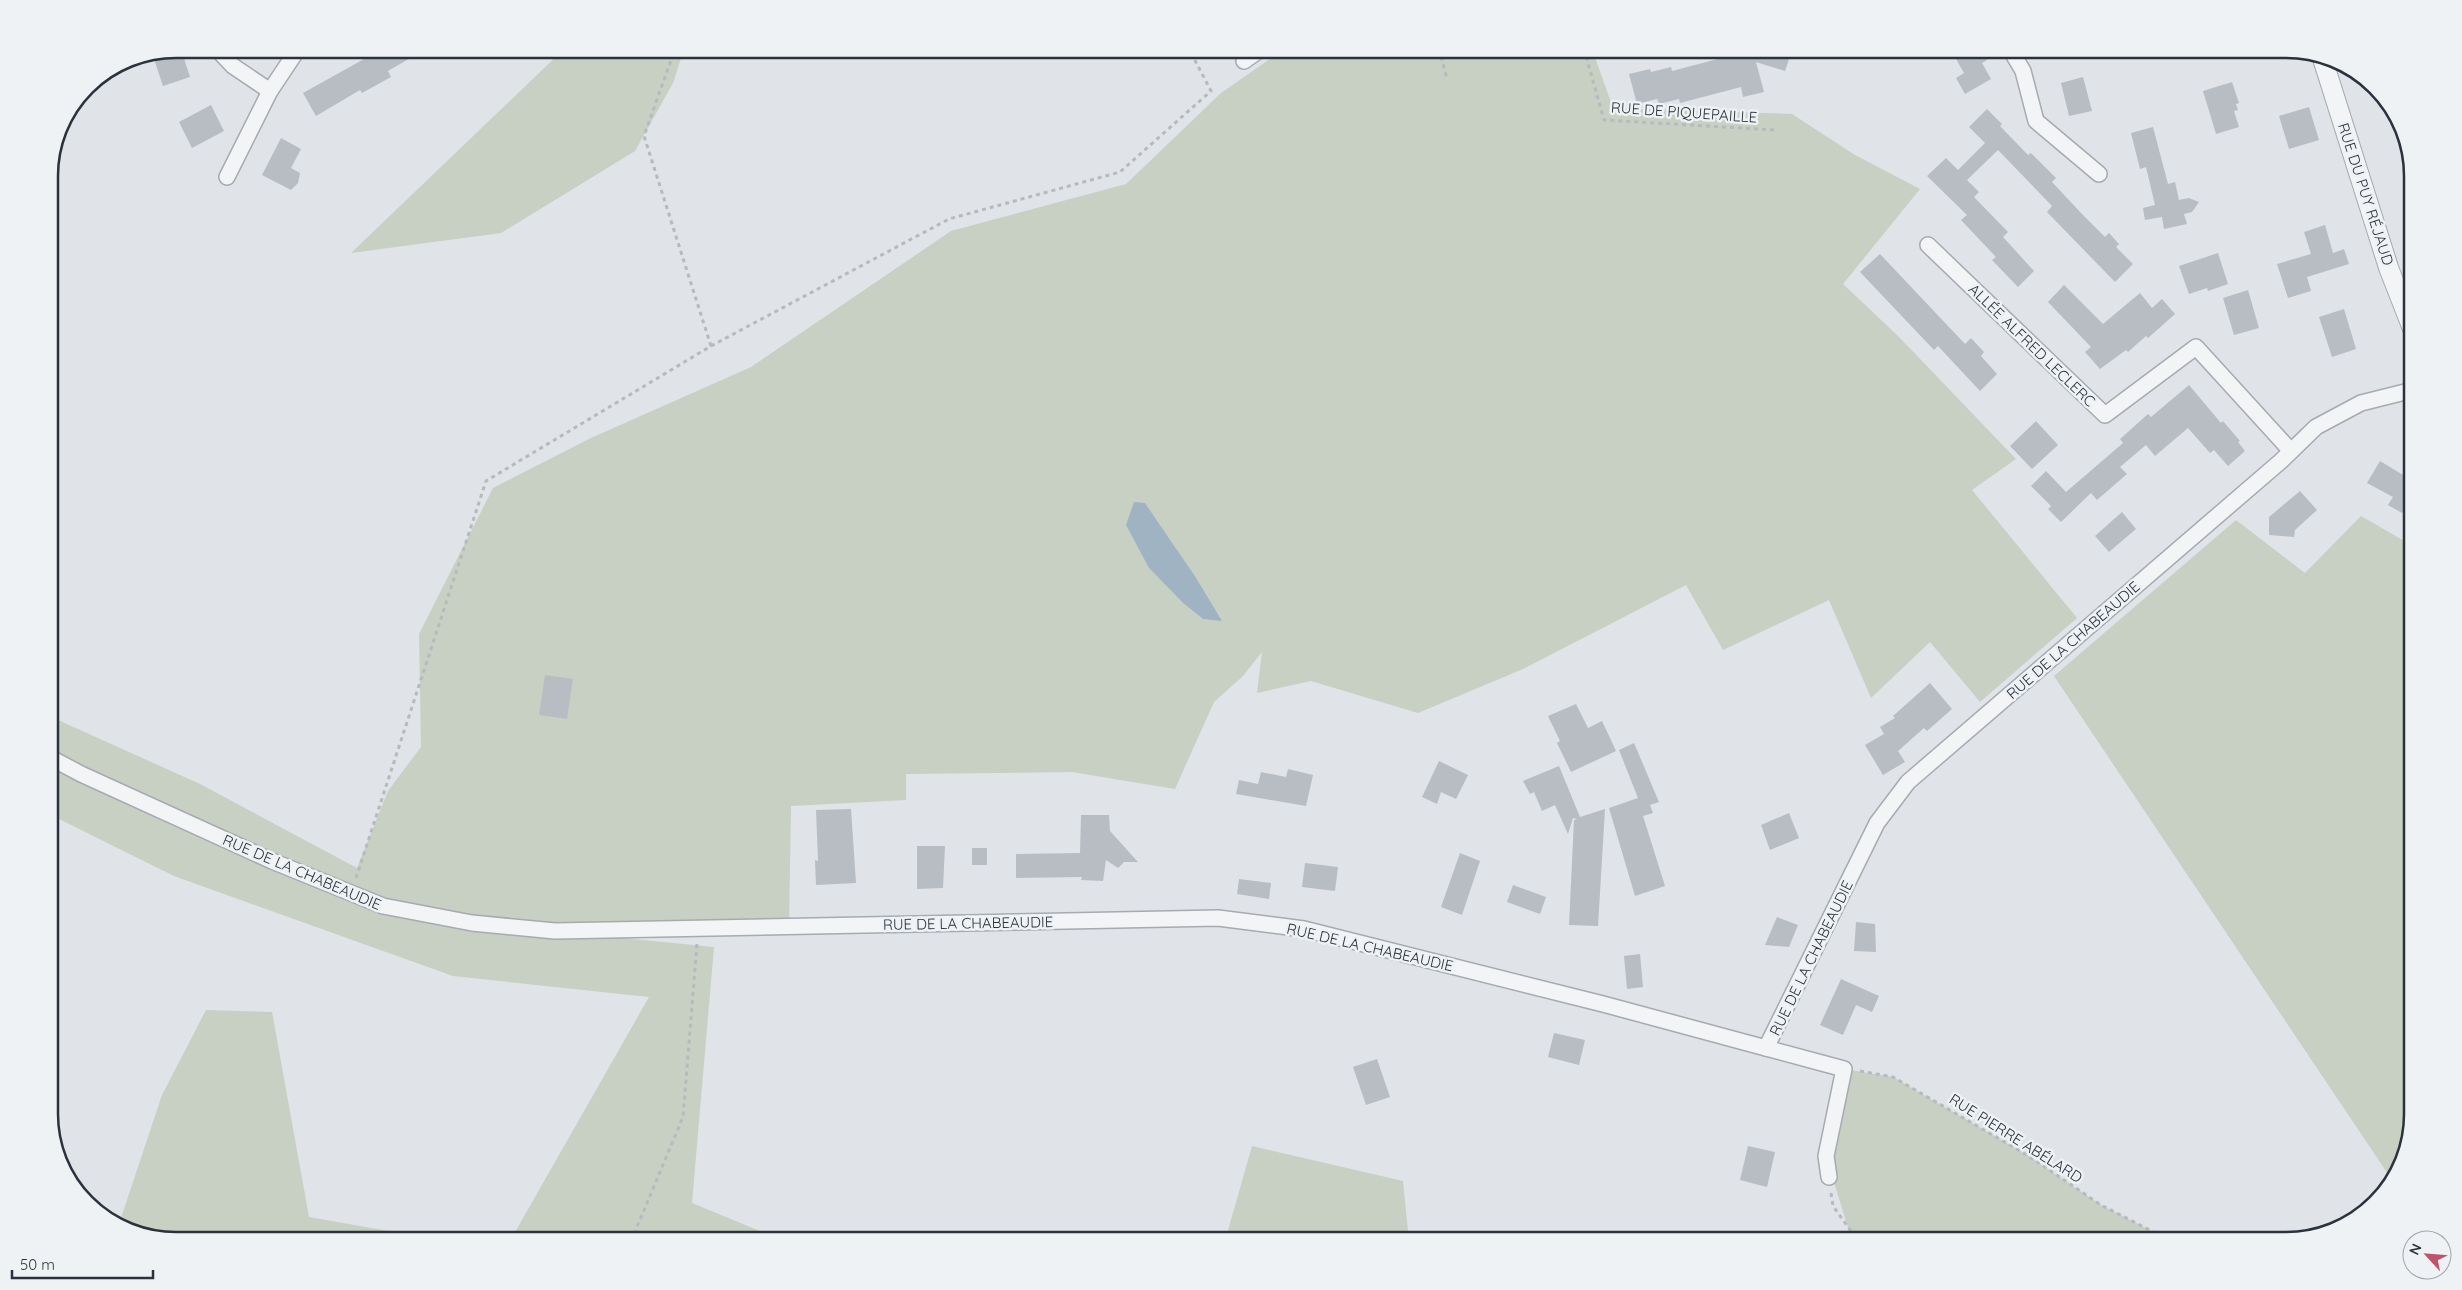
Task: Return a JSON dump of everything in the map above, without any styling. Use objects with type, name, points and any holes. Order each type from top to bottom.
[{"type":"street","points":[[225,58],[233,66],[270,91]]},
{"type":"street","points":[[227,177],[270,91],[292,58]]},
{"type":"street","points":[[1244,61],[1248,58]]},
{"type":"street","points":[[2015,58],[2023,71],[2036,120],[2099,174]]},
{"type":"street","name":"RUE DU PUY RÉJAUD","points":[[2324,64],[2389,269],[2404,307]]},
{"type":"street","name":"ALLÉE ALFRED LECLERC","points":[[1928,245],[2105,415],[2196,347],[2290,450]]},
{"type":"street","name":"RUE DE LA CHABEAUDIE","points":[[58,761],[272,861],[383,906],[472,923],[555,931],[1218,918],[1304,929],[1603,1004],[1766,1048],[1877,823],[1908,782],[2281,461],[2290,450],[2316,427],[2361,403],[2404,392]]},
{"type":"street","points":[[1766,1048],[1844,1069],[1826,1156],[1829,1177]]},
{"type":"path","points":[[672,58],[644,136],[711,346]]},
{"type":"path","points":[[350,893],[486,481],[711,346],[949,219],[1120,172],[1210,91],[1194,58]]},
{"type":"path","points":[[1441,58],[1447,79]]},
{"type":"path","name":"RUE DE PIQUEPAILLE","points":[[1587,58],[1604,120],[1775,130]]},
{"type":"path","points":[[635,1232],[683,1117],[699,929]]},
{"type":"path","name":"RUE PIERRE ABÉLARD","points":[[1844,1069],[1893,1076],[2027,1155],[2102,1205],[2154,1232]]},
{"type":"path","points":[[1829,1177],[1833,1206],[1852,1232]]},
{"type":"green space","points":[[555,58],[681,58],[673,83],[635,151],[501,233],[351,253]]},
{"type":"green space","points":[[1271,58],[1595,58],[1613,108],[1792,114],[1855,155],[1920,189],[1843,284],[1899,337],[2016,459],[1972,490],[2077,618],[1980,702],[1930,642],[1871,698],[1829,600],[1723,650],[1686,585],[1523,669],[1418,713],[1311,681],[1257,693],[1262,652],[1243,676],[1214,702],[1175,789],[1072,772],[906,774],[906,800],[791,806],[789,927],[561,932],[714,947],[692,1203],[762,1232],[515,1232],[649,997],[453,976],[174,876],[58,818],[58,720],[200,784],[357,868],[388,791],[421,747],[419,634],[493,488],[591,438],[751,367],[951,231],[1126,184],[1221,93]],"holes":[[[1145,503],[1195,576],[1221,620],[1203,619],[1183,603],[1149,568]]]},
{"type":"green space","points":[[2361,516],[2404,541],[2404,1115],[2402,1138],[2398,1153],[2388,1174],[2054,676],[2236,520],[2305,573]]},
{"type":"green space","points":[[206,1010],[272,1012],[309,1217],[394,1232],[175,1232],[152,1230],[121,1219],[162,1095]]},
{"type":"green space","points":[[1844,1069],[1893,1077],[2027,1155],[2101,1205],[2154,1232],[1849,1232],[1826,1156]]},
{"type":"green space","points":[[1252,1146],[1403,1181],[1408,1232],[1228,1232]]},
{"type":"water","points":[[1134,502],[1145,503],[1195,576],[1222,621],[1203,619],[1183,603],[1149,568],[1126,525]]},
{"type":"building","points":[[184,58],[190,77],[163,86],[154,60]]},
{"type":"building","points":[[366,58],[410,58],[388,71],[391,77],[362,93],[360,90],[316,116],[303,93]]},
{"type":"building","points":[[1722,58],[1789,58],[1785,71],[1756,62],[1764,92],[1743,97],[1741,87],[1680,103],[1679,99],[1659,104],[1657,99],[1637,104],[1629,74],[1650,69],[1651,72],[1671,67],[1672,71]]},
{"type":"building","points":[[1986,58],[1987,60],[1982,63],[1991,79],[1965,94],[1956,78],[1964,73],[1956,59]]},
{"type":"building","points":[[2083,77],[2092,111],[2069,116],[2061,83]]},
{"type":"building","points":[[2232,82],[2239,103],[2236,104],[2238,110],[2234,111],[2239,127],[2216,134],[2203,91]]},
{"type":"building","points":[[211,105],[224,131],[192,148],[179,122]]},
{"type":"building","points":[[2309,107],[2319,140],[2289,149],[2279,116]]},
{"type":"building","points":[[1987,109],[2002,124],[2000,126],[2028,155],[2031,153],[2056,178],[2052,182],[2082,214],[2105,237],[2109,233],[2119,244],[2116,247],[2133,264],[2115,282],[2047,212],[2052,206],[1998,150],[1967,180],[1979,192],[1974,197],[2008,232],[2003,237],[2034,271],[2018,287],[1992,260],[1996,257],[1961,220],[1967,215],[1927,176],[1946,158],[1958,170],[1985,143],[1969,127]]},
{"type":"building","points":[[2153,127],[2168,184],[2175,182],[2179,200],[2189,198],[2199,202],[2192,212],[2184,214],[2187,224],[2164,229],[2162,217],[2145,220],[2143,208],[2155,205],[2146,167],[2140,169],[2131,133]]},
{"type":"building","points":[[281,138],[301,149],[291,168],[300,173],[298,183],[291,190],[262,175]]},
{"type":"building","points":[[2325,225],[2333,253],[2344,249],[2349,264],[2307,277],[2311,291],[2288,298],[2277,264],[2311,254],[2304,232]]},
{"type":"building","points":[[2218,253],[2228,284],[2208,291],[2207,288],[2189,294],[2179,266]]},
{"type":"building","points":[[1880,254],[1965,344],[1971,338],[1984,352],[1981,356],[1997,374],[1980,391],[1938,346],[1934,350],[1860,272]]},
{"type":"building","points":[[2064,285],[2103,324],[2140,293],[2152,308],[2162,299],[2175,314],[2148,338],[2146,336],[2128,352],[2126,350],[2100,369],[2085,352],[2091,347],[2048,302]]},
{"type":"building","points":[[2248,290],[2259,328],[2234,335],[2223,298]]},
{"type":"building","points":[[2344,309],[2356,349],[2332,357],[2319,317]]},
{"type":"building","points":[[2189,385],[2221,423],[2223,421],[2240,441],[2238,442],[2245,451],[2228,466],[2214,450],[2210,453],[2188,428],[2155,456],[2146,445],[2120,467],[2127,474],[2097,500],[2091,493],[2061,522],[2048,509],[2051,506],[2031,486],[2046,471],[2066,492],[2123,443],[2120,439],[2148,414],[2151,417]]},
{"type":"building","points":[[2036,421],[2058,445],[2032,469],[2010,446]]},
{"type":"building","points":[[2380,461],[2404,476],[2404,509],[2402,513],[2388,505],[2393,497],[2367,483]]},
{"type":"building","points":[[2300,491],[2317,510],[2295,530],[2294,537],[2269,535],[2269,517]]},
{"type":"building","points":[[2122,512],[2136,529],[2109,552],[2095,536]]},
{"type":"building","points":[[545,675],[573,679],[567,719],[539,715]]},
{"type":"building","points":[[1930,683],[1952,709],[1927,731],[1924,728],[1898,751],[1905,762],[1883,775],[1865,745],[1884,734],[1880,727],[1895,718],[1893,716]]},
{"type":"building","points":[[1576,704],[1588,728],[1602,721],[1616,751],[1571,772],[1557,743],[1560,741],[1548,716]]},
{"type":"building","points":[[1634,743],[1659,802],[1650,805],[1653,813],[1643,816],[1665,886],[1635,896],[1609,808],[1638,798],[1619,750]]},
{"type":"building","points":[[1439,761],[1468,775],[1456,799],[1441,792],[1437,804],[1422,797]]},
{"type":"building","points":[[1559,766],[1580,817],[1605,809],[1598,926],[1569,925],[1574,820],[1577,819],[1573,818],[1568,834],[1555,805],[1542,811],[1534,792],[1530,794],[1523,781]]},
{"type":"building","points":[[1288,769],[1313,775],[1306,806],[1236,794],[1239,780],[1258,784],[1261,772],[1286,777]]},
{"type":"building","points":[[851,809],[856,883],[816,885],[815,860],[818,861],[816,810]]},
{"type":"building","points":[[1789,813],[1799,838],[1770,850],[1761,825]]},
{"type":"building","points":[[1081,815],[1109,815],[1110,831],[1138,862],[1124,862],[1118,868],[1106,860],[1103,881],[1081,880],[1082,877],[1016,878],[1016,854],[1080,853]]},
{"type":"building","points":[[917,846],[945,846],[943,888],[917,889]]},
{"type":"building","points":[[972,848],[987,848],[987,865],[972,865]]},
{"type":"building","points":[[1460,853],[1480,861],[1462,915],[1441,907]]},
{"type":"building","points":[[1305,863],[1338,867],[1335,891],[1302,887]]},
{"type":"building","points":[[1239,879],[1271,883],[1269,899],[1237,894]]},
{"type":"building","points":[[1513,885],[1546,897],[1540,914],[1507,902]]},
{"type":"building","points":[[1777,917],[1798,925],[1789,947],[1765,945]]},
{"type":"building","points":[[1856,922],[1875,924],[1876,952],[1854,951]]},
{"type":"building","points":[[1640,954],[1643,987],[1627,989],[1624,956]]},
{"type":"building","points":[[1841,979],[1879,996],[1872,1012],[1856,1005],[1843,1035],[1820,1025]]},
{"type":"building","points":[[1554,1033],[1585,1040],[1579,1065],[1548,1057]]},
{"type":"building","points":[[1377,1059],[1390,1097],[1366,1105],[1353,1067]]},
{"type":"building","points":[[1748,1146],[1775,1152],[1767,1187],[1740,1180]]}]
